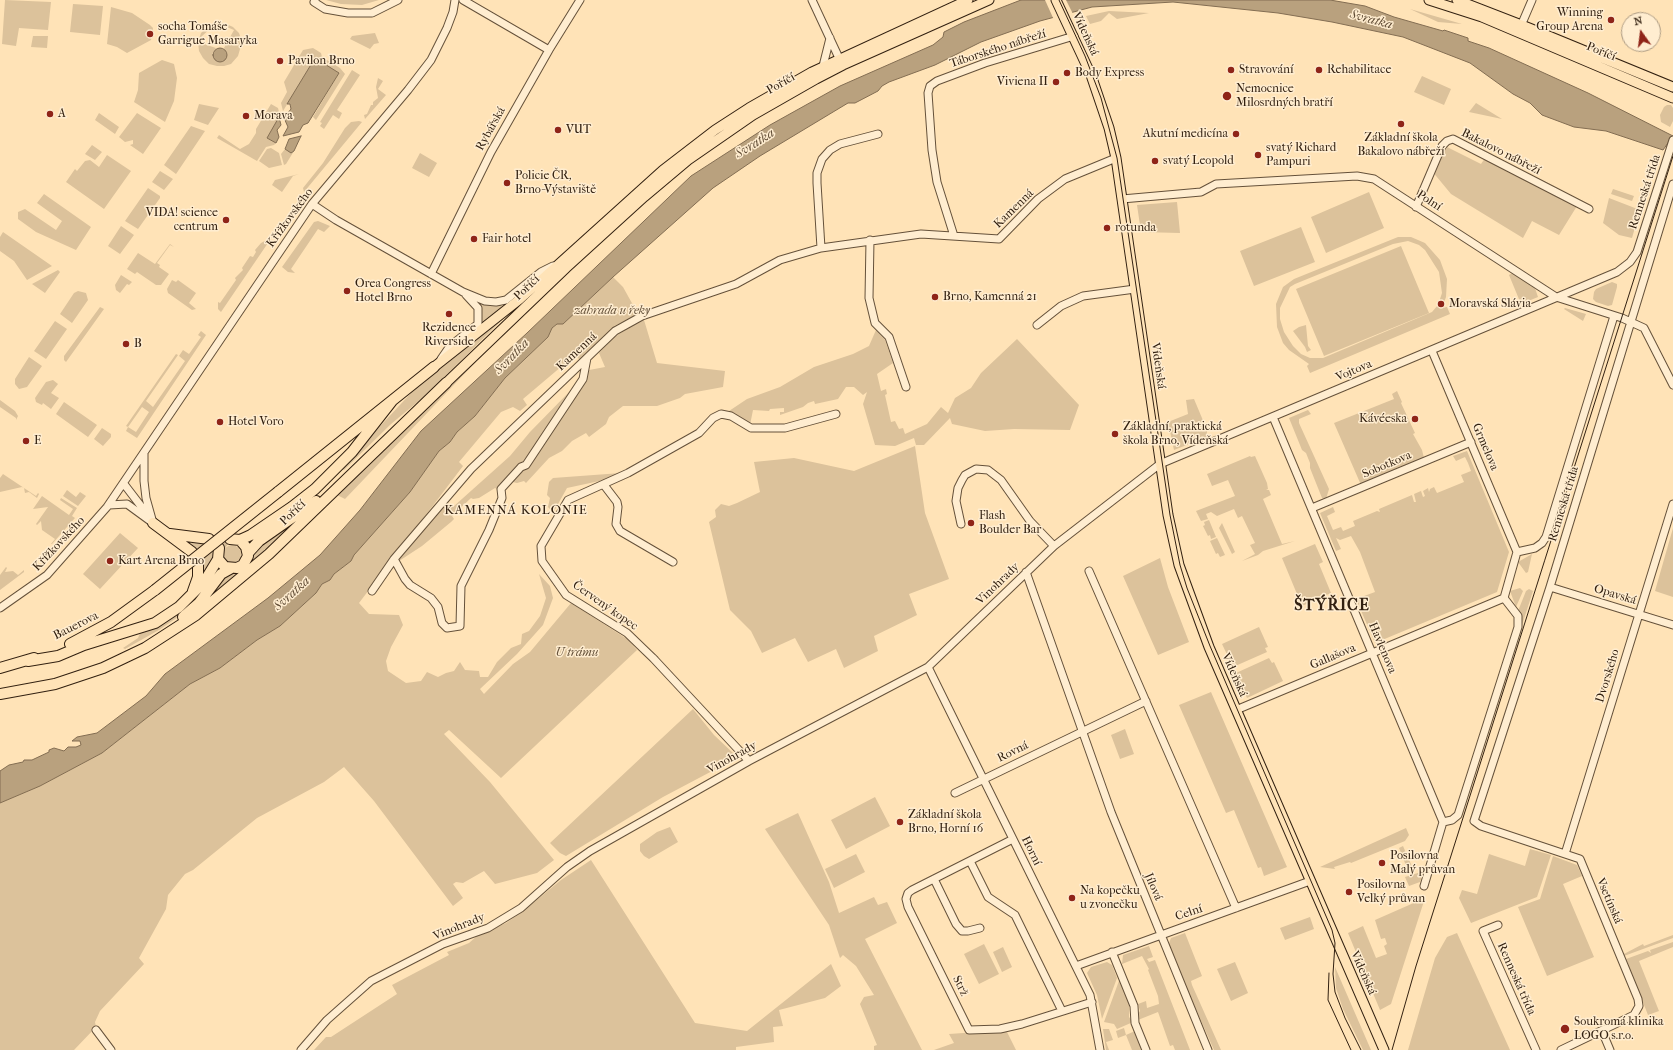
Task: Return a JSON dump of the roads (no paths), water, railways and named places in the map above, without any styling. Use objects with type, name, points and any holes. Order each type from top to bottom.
[{"type":"highway","name":"Poříčí","points":[[155,590],[434,367]]},
{"type":"highway","name":"Poříčí","points":[[127,658],[170,633],[220,597],[269,554],[446,383]]},
{"type":"highway","points":[[248,553],[245,545],[235,540],[251,535],[315,489],[352,452],[392,401]]},
{"type":"highway","points":[[0,694],[55,684],[88,674],[127,658],[192,610],[221,574],[230,569],[243,565],[248,553],[259,541],[308,508],[366,460]]},
{"type":"highway","points":[[153,523],[192,552]]},
{"type":"highway","points":[[168,533],[209,538]]},
{"type":"highway","points":[[28,661],[58,656],[84,645],[148,626],[167,616],[204,582],[218,559],[219,548]]},
{"type":"highway","points":[[218,559],[222,564],[230,569]]},
{"type":"highway","points":[[192,593],[198,577],[198,565]]},
{"type":"highway","name":"Bauerova","points":[[0,668],[28,661],[55,651],[94,632],[119,617],[155,590]]},
{"type":"main road","name":"Poříčí","points":[[434,367],[520,299],[623,205],[695,145],[749,108],[823,66],[968,0]]},
{"type":"main road","name":"Poříčí","points":[[446,383],[566,268],[644,197],[688,160],[753,115],[816,79],[989,0]]},
{"type":"main road","name":"Vídeňská","points":[[1056,0],[1074,36],[1100,98],[1116,158],[1160,464],[1168,515],[1179,565],[1207,642],[1384,1050]]},
{"type":"main road","name":"Poříčí","points":[[1429,0],[1520,28],[1673,87]]},
{"type":"main road","name":"Poříčí","points":[[1457,0],[1673,98]]},
{"type":"street","points":[[315,0],[314,2],[326,9],[356,13],[372,12],[398,0]]},
{"type":"street","name":"Křížkovského","points":[[0,608],[47,576],[109,505],[270,264],[312,204],[421,74],[431,60],[447,28],[453,12],[455,0]]},
{"type":"street","points":[[463,0],[549,50]]},
{"type":"street","name":"Rybářská","points":[[431,274],[491,152],[549,50],[580,0]]},
{"type":"street","points":[[812,0],[839,58]]},
{"type":"street","points":[[1520,28],[1532,0]]},
{"type":"street","name":"Táborského nábřeží","points":[[954,236],[937,182],[933,156],[928,93],[930,86],[937,81],[985,63],[1074,36]]},
{"type":"street","points":[[823,66],[830,38]]},
{"type":"street","points":[[821,248],[817,173],[822,159],[830,150],[840,144],[878,134]]},
{"type":"street","name":"Bakalovo nábřeží","points":[[1416,206],[1442,146],[1447,141],[1453,140],[1589,209]]},
{"type":"street","name":"Renneská třída","points":[[1556,297],[1614,274],[1630,262],[1637,252],[1673,140]]},
{"type":"street","name":"Kamenná","points":[[372,590],[394,559],[471,469],[616,331],[642,316],[736,284],[780,260],[821,248],[921,234],[999,239],[1038,199],[1065,179],[1116,158]]},
{"type":"street","name":"Polní","points":[[1122,199],[1201,192],[1216,184],[1358,176],[1374,179],[1556,297],[1614,316],[1644,328],[1672,382]]},
{"type":"street","name":"Renneská třída","points":[[1481,826],[1474,821],[1550,587],[1673,184]]},
{"type":"street","name":"Poříčí","points":[[312,204],[336,220],[463,292],[491,302],[506,300],[541,272],[559,263]]},
{"type":"street","points":[[870,240],[868,271],[870,298],[875,323],[888,337],[906,387]]},
{"type":"street","points":[[1037,325],[1061,306],[1083,296],[1135,289]]},
{"type":"street","name":"Poříčí","points":[[434,367],[450,346],[478,324],[478,308],[463,292]]},
{"type":"street","name":"Vojtova","points":[[1160,464],[1556,297]]},
{"type":"street","name":"Renneská třída","points":[[1517,552],[1535,548],[1542,543],[1546,537],[1614,316]]},
{"type":"street","name":"Grmelova","points":[[1432,350],[1517,552]]},
{"type":"street","points":[[394,559],[404,579],[410,585],[431,598],[438,607],[442,624],[447,628],[460,626],[461,586],[489,530],[502,498],[501,489],[520,466],[526,465],[583,379],[587,358]]},
{"type":"street","name":"Červený kopec","points":[[749,761],[654,659],[626,633],[566,594],[542,561],[541,546],[568,500],[628,473],[699,433],[713,418],[721,414],[731,416],[751,428],[785,428],[836,414]]},
{"type":"street","name":"Havlenova","points":[[1273,417],[1442,822]]},
{"type":"street","name":"Sobotkova","points":[[1312,508],[1471,442]]},
{"type":"street","points":[[144,454],[145,493],[153,523]]},
{"type":"street","name":"Vinohrady","points":[[301,1050],[327,1020],[371,981],[443,944],[488,928],[521,908],[567,867],[590,850],[749,761],[928,667],[1054,546],[1160,464]]},
{"type":"street","points":[[960,524],[956,501],[958,488],[962,480],[966,475],[976,469],[988,470],[1001,480],[1030,521],[1054,546]]},
{"type":"street","points":[[124,484],[153,523]]},
{"type":"street","points":[[604,484],[617,502],[618,507],[616,524],[620,531],[674,562]]},
{"type":"street","points":[[109,505],[127,504],[153,523]]},
{"type":"street","name":"Dvorského","points":[[1565,854],[1673,504]]},
{"type":"street","points":[[1424,886],[1442,822],[1455,819],[1458,815],[1518,626],[1518,616],[1504,598],[1517,552]]},
{"type":"street","points":[[1089,571],[1236,908]]},
{"type":"street","name":"Jílová","points":[[1026,572],[1119,834],[1208,1050]]},
{"type":"street","name":"Opavská","points":[[1550,587],[1673,625]]},
{"type":"street","name":"Gallašova","points":[[1236,710],[1504,598]]},
{"type":"street","name":"Horní","points":[[928,667],[1076,966],[1092,1002],[1100,1050]]},
{"type":"street","points":[[1082,731],[1146,701]]},
{"type":"street","name":"Rovná","points":[[955,793],[1082,731]]},
{"type":"street","name":"Vsetínská","points":[[1481,826],[1580,859],[1639,1003],[1634,1015],[1561,1050]]},
{"type":"street","name":"Strž","points":[[1013,839],[912,890],[908,893],[906,900],[969,1030],[1000,1029],[1092,1002]]},
{"type":"street","points":[[970,861],[988,897],[1015,916],[1062,1011]]},
{"type":"street","points":[[934,879],[956,924],[962,930],[968,932],[980,928]]},
{"type":"street","name":"Celní","points":[[1076,966],[1160,934],[1310,881]]},
{"type":"street","name":"Renneská třída","points":[[1498,925],[1483,931],[1536,1050]]},
{"type":"street","points":[[1112,952],[1134,1006],[1135,1023],[1146,1050]]},
{"type":"street","points":[[96,1030],[110,1050]]},
{"type":"street","points":[[1602,1031],[1610,1050]]},
{"type":"water","name":"Svratka","points":[[1021,0],[1330,0],[1365,6],[1394,17],[1468,38],[1468,41],[1489,48],[1588,93],[1673,136],[1663,150],[1606,131],[1574,127],[1542,115],[1530,103],[1513,94],[1470,63],[1403,37],[1332,22],[1278,13],[1173,2],[1092,7],[1040,21],[981,42],[935,65],[889,82],[882,86],[878,91],[855,103],[848,103],[760,156],[713,188],[613,277],[563,324],[557,324],[552,328],[548,337],[505,378],[475,416],[457,432],[450,442],[439,451],[410,492],[354,555],[351,561],[334,574],[330,580],[322,584],[316,593],[280,626],[257,640],[220,668],[190,684],[102,753],[40,786],[0,803],[0,771],[9,765],[23,762],[24,760],[32,760],[54,748],[64,751],[68,747],[76,747],[81,745],[80,741],[72,741],[77,737],[97,733],[146,696],[165,674],[268,598],[320,555],[360,510],[421,431],[527,333],[691,176],[770,125],[840,86],[933,45],[943,37],[944,32],[964,22]]},
{"type":"water","points":[[220,48],[225,50],[227,55],[225,60],[220,62],[215,60],[213,55],[215,50]]},
{"type":"water","points":[[315,58],[339,73],[308,123],[303,125],[299,132],[283,136],[288,127],[284,118],[291,109],[290,104],[287,104]]},
{"type":"water","points":[[279,117],[281,125],[277,130],[279,137],[276,143],[267,138]]},
{"type":"water","points":[[301,136],[294,151],[291,153],[285,149],[289,139]]},
{"type":"tunnel","points":[[219,548],[224,541],[230,539]]},
{"type":"tram line","points":[[1059,0],[1085,56],[1101,98],[1117,158],[1170,515],[1180,565],[1187,588],[1210,646],[1332,930],[1335,943],[1333,974],[1335,992],[1345,1018],[1361,1050]]},
{"type":"tram line","points":[[1392,1050],[1416,966],[1673,156]]},
{"type":"tram line","points":[[1329,973],[1328,1000],[1351,1050]]},
{"type":"place","name":"Winning Group Arena","points":[[1611,20]]},
{"type":"place","name":"socha Tomáše Garrigue Masaryka","points":[[150,34]]},
{"type":"place","name":"Pavilon Brno","points":[[280,61]]},
{"type":"place","name":"Stravování","points":[[1231,70]]},
{"type":"place","name":"Rehabilitace","points":[[1319,70]]},
{"type":"place","name":"Body Express","points":[[1067,73]]},
{"type":"place","name":"Viviena II","points":[[1056,82]]},
{"type":"place","name":"Nemocnice Milosrdných bratří","points":[[1227,96]]},
{"type":"place","name":"A","points":[[50,114]]},
{"type":"place","name":"Morava","points":[[246,116]]},
{"type":"place","name":"Základní škola Bakalovo nábřeží","points":[[1401,124]]},
{"type":"place","name":"VUT","points":[[558,130]]},
{"type":"place","name":"Akutní medicína","points":[[1236,134]]},
{"type":"place","name":"svatý Richard Pampuri","points":[[1258,155]]},
{"type":"place","name":"svatý Leopold","points":[[1155,161]]},
{"type":"place","name":"Policie ČR, Brno-Výstaviště","points":[[507,183]]},
{"type":"place","name":"VIDA! science centrum","points":[[226,220]]},
{"type":"place","name":"rotunda","points":[[1107,228]]},
{"type":"place","name":"Fair hotel","points":[[474,239]]},
{"type":"place","name":"Orea Congress Hotel Brno","points":[[347,291]]},
{"type":"place","name":"Brno, Kamenná 21","points":[[935,297]]},
{"type":"place","name":"Moravská Slávia","points":[[1441,304]]},
{"type":"place","name":"Rezidence Riverside","points":[[449,314]]},
{"type":"place","name":"B","points":[[126,344]]},
{"type":"place","name":"Kávéeska","points":[[1415,419]]},
{"type":"place","name":"Hotel Voro","points":[[220,422]]},
{"type":"place","name":"Základní, praktická škola Brno, Vídeňská","points":[[1115,434]]},
{"type":"place","name":"E","points":[[26,441]]},
{"type":"place","name":"Flash Boulder Bar","points":[[971,523]]},
{"type":"place","name":"Kart Arena Brno","points":[[110,561]]},
{"type":"place","name":"Základní škola Brno, Horní 16","points":[[900,822]]},
{"type":"place","name":"Posilovna Malý průvan","points":[[1382,863]]},
{"type":"place","name":"Posilovna Velký průvan","points":[[1349,892]]},
{"type":"place","name":"Na kopečku u zvonečku","points":[[1072,898]]},
{"type":"place","name":"Soukromá klinika LOGO s.r.o.","points":[[1565,1029]]},
{"type":"district","name":"KAMENNÁ KOLONIE","points":[[516,511]]},
{"type":"district","name":"ŠTÝŘICE","points":[[1332,606]]},
{"type":"park label","name":"zahrada u řeky","points":[[612,311]]},
{"type":"park label","name":"U trámu","points":[[577,653]]}]
